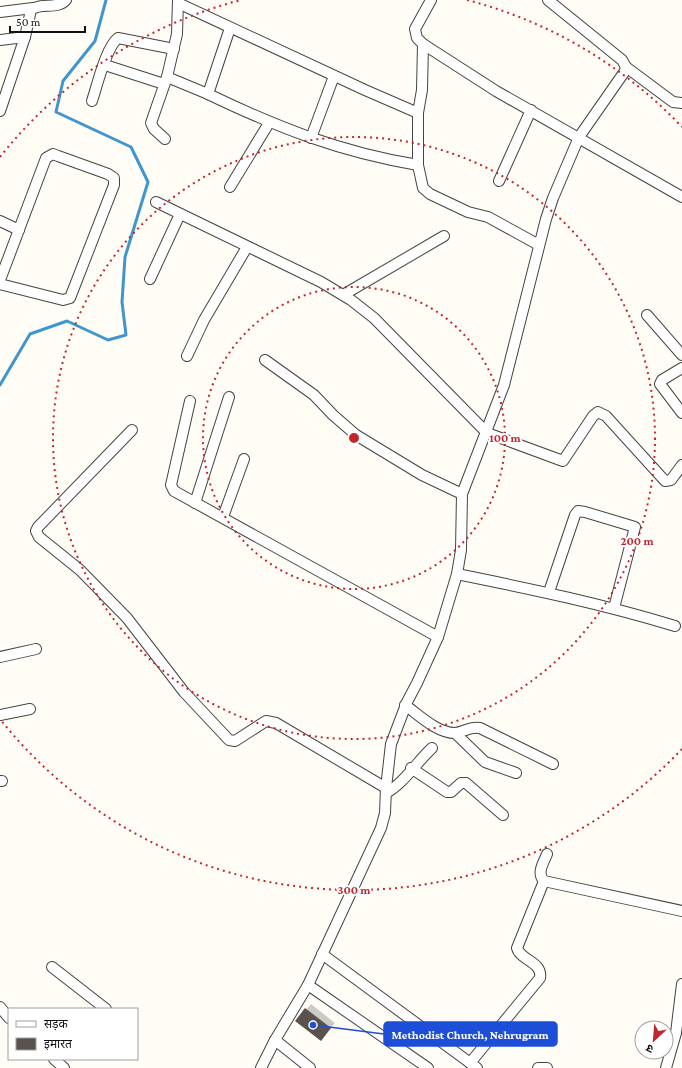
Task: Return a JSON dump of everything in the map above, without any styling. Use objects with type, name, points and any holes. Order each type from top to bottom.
[{"type":"street","points":[[0,12],[62,4],[66,0]]},
{"type":"street","points":[[431,0],[415,29],[416,38],[423,44],[496,91],[579,137],[682,198]]},
{"type":"street","points":[[548,0],[622,60],[626,67],[673,102],[682,103]]},
{"type":"street","points":[[165,140],[154,129],[151,123],[166,80],[174,49],[177,34],[178,1],[230,28],[418,113]]},
{"type":"street","points":[[0,111],[25,38],[29,15],[33,8]]},
{"type":"street","points":[[208,94],[230,28]]},
{"type":"street","points":[[0,40],[25,38]]},
{"type":"street","points":[[92,101],[112,44],[118,38],[174,49]]},
{"type":"street","points":[[423,44],[422,90],[418,113],[418,165],[421,182],[430,194],[468,212],[488,217],[539,245]]},
{"type":"street","points":[[105,65],[166,80],[208,94],[269,123],[360,154],[418,165]]},
{"type":"street","points":[[261,1068],[308,985],[381,828],[385,813],[390,744],[405,705],[438,637],[457,574],[461,550],[462,494],[487,433],[504,385],[539,245],[553,198],[579,137],[625,72],[626,67]]},
{"type":"street","points":[[311,138],[334,76]]},
{"type":"street","points":[[499,181],[531,110]]},
{"type":"street","points":[[230,187],[269,123]]},
{"type":"street","points":[[0,280],[44,162],[50,156],[58,156],[108,174],[114,178],[114,185],[70,298],[63,300],[0,284]]},
{"type":"street","points":[[156,202],[321,282],[343,295],[374,318],[487,433],[563,461],[593,416],[600,412],[606,416],[665,480],[671,480],[682,465]]},
{"type":"street","points":[[150,279],[180,214]]},
{"type":"street","points":[[0,221],[19,230]]},
{"type":"street","points":[[343,295],[444,236]]},
{"type":"street","points":[[187,356],[207,315],[247,247]]},
{"type":"street","points":[[647,314],[682,355]]},
{"type":"street","points":[[265,360],[314,395],[333,415],[356,435],[422,474],[462,494]]},
{"type":"street","points":[[682,368],[662,380],[660,384],[682,413]]},
{"type":"street","points":[[195,503],[229,397]]},
{"type":"street","points":[[190,401],[171,484],[176,493],[223,517],[438,637]]},
{"type":"street","points":[[132,430],[38,527],[36,531],[39,537],[80,570],[126,618],[184,692],[229,740],[235,741],[266,721],[276,723],[386,791]]},
{"type":"street","points":[[223,517],[244,459]]},
{"type":"street","points":[[549,592],[575,515],[578,511],[585,512],[635,527],[614,608]]},
{"type":"street","points":[[457,574],[549,592],[614,608],[675,626]]},
{"type":"street","points":[[0,657],[36,649]]},
{"type":"street","points":[[405,705],[432,725],[455,733],[485,762],[516,773]]},
{"type":"street","points":[[0,715],[30,709]]},
{"type":"street","points":[[455,733],[472,727],[480,728],[553,764]]},
{"type":"street","points":[[386,791],[399,785],[412,768],[432,748]]},
{"type":"street","points":[[412,768],[447,792],[451,792],[461,783],[466,783],[503,815]]},
{"type":"street","points":[[547,854],[540,870],[541,878],[544,881],[682,911]]},
{"type":"street","points":[[322,954],[473,1065],[540,978],[538,967],[519,953],[517,948],[544,881]]},
{"type":"street","points":[[52,967],[104,1008]]},
{"type":"street","points":[[666,1068],[676,1033],[682,984]]},
{"type":"street","points":[[308,985],[428,1068]]},
{"type":"street","points":[[0,1008],[8,1017]]},
{"type":"street","points":[[276,1040],[310,1068]]},
{"type":"street","points":[[538,1068],[547,1068]]},
{"type":"building","points":[[305,1008],[331,1028],[321,1041],[295,1021]]},
{"type":"waterway","points":[[0,385],[30,334],[67,321],[108,340],[126,335],[122,302],[125,257],[148,182],[131,147],[56,112],[63,81],[95,41],[106,0]]},
{"type":"place","name":"Methodist Church, Nehrugram","points":[[313,1025]]}]
